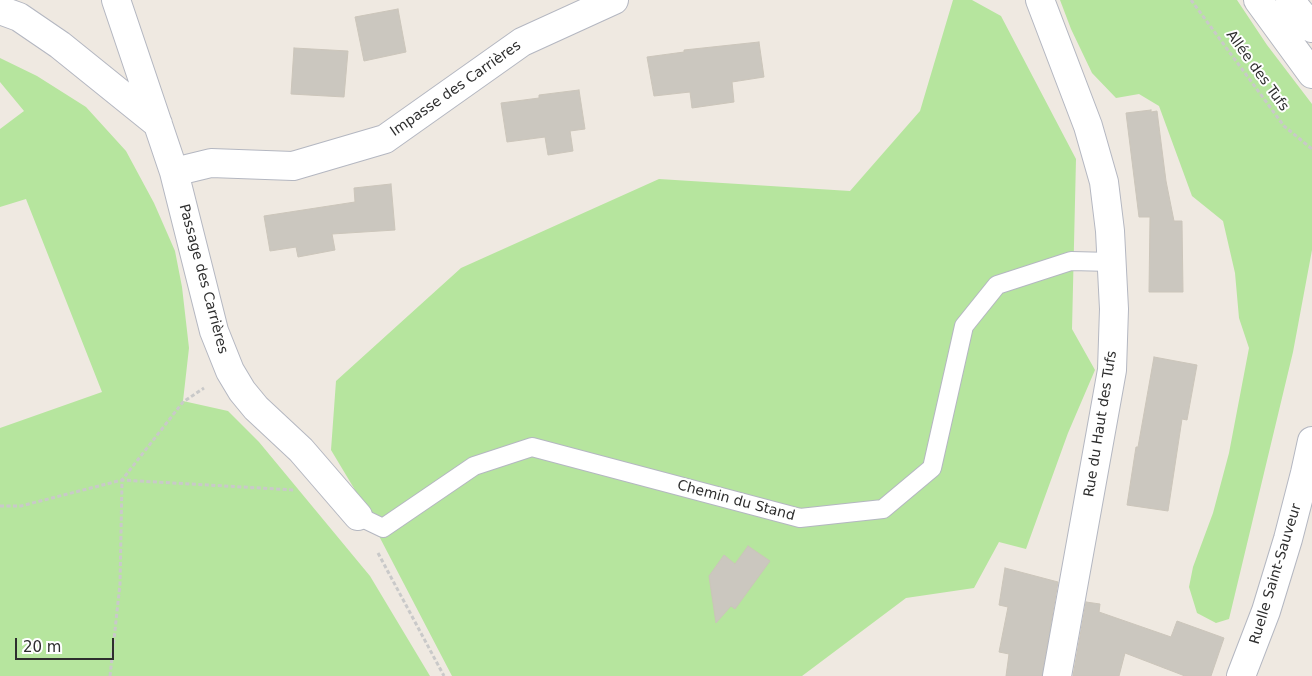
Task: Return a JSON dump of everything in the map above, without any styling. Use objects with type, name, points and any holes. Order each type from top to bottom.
[{"type":"street","points":[[0,2],[6,0]]},
{"type":"street","name":"Passage des Carrières","points":[[116,0],[174,172],[214,331],[230,371],[242,391],[256,408],[301,450],[358,516]]},
{"type":"street","name":"Impasse des Carrières","points":[[174,172],[211,163],[293,166],[385,140],[522,42],[614,0]]},
{"type":"street","name":"Rue du Haut des Tufs","points":[[1040,0],[1088,126],[1104,182],[1112,262],[1114,330],[1112,370],[1057,676]]},
{"type":"street","points":[[1258,0],[1312,74]]},
{"type":"street","points":[[1290,0],[1312,28]]},
{"type":"street","points":[[0,10],[19,18],[60,45],[158,124]]},
{"type":"street","name":"Ruelle Saint-Sauveur","points":[[1241,676],[1266,611],[1298,506],[1312,441]]},
{"type":"lane","name":"Chemin du Stand","points":[[358,516],[383,528],[474,466],[532,447],[800,518],[883,508],[932,468],[964,326],[997,285],[1071,261],[1112,262]]},
{"type":"path","name":"Allée des Tufs","points":[[1191,0],[1284,126],[1312,149]]},
{"type":"path","points":[[110,676],[120,584],[122,480],[183,402],[230,371]]},
{"type":"path","points":[[0,506],[21,506],[122,480],[336,492]]},
{"type":"path","points":[[358,516],[444,676]]},
{"type":"green space","points":[[953,0],[972,0],[1001,16],[1076,159],[1072,329],[1095,370],[1068,433],[1026,549],[999,542],[974,588],[906,598],[802,676],[452,676],[355,490],[331,450],[336,381],[461,268],[659,179],[850,191],[920,111]]},
{"type":"green space","points":[[1060,0],[1237,0],[1267,45],[1312,104],[1312,250],[1293,352],[1229,619],[1216,623],[1197,613],[1189,587],[1193,567],[1213,513],[1229,453],[1249,348],[1239,318],[1235,273],[1223,221],[1192,196],[1159,106],[1139,94],[1116,98],[1092,73],[1071,29]]},
{"type":"green space","points":[[0,58],[37,76],[86,107],[126,151],[154,203],[175,251],[182,287],[189,348],[183,401],[228,411],[259,442],[370,576],[430,676],[0,676],[0,428],[102,392],[26,199],[0,207],[0,129],[24,111],[0,82]]},
{"type":"building","points":[[398,9],[406,52],[364,61],[355,17]]},
{"type":"building","points":[[759,42],[764,77],[732,82],[734,102],[692,108],[690,92],[654,96],[647,57],[684,52],[684,50]]},
{"type":"building","points":[[294,48],[348,51],[344,97],[291,94]]},
{"type":"building","points":[[579,90],[585,129],[570,131],[573,151],[548,155],[545,137],[507,142],[501,103],[539,98],[539,95]]},
{"type":"building","points":[[1151,110],[1151,112],[1157,111],[1166,181],[1174,221],[1182,221],[1183,292],[1149,292],[1150,217],[1139,217],[1126,113]]},
{"type":"building","points":[[391,184],[395,230],[332,234],[335,250],[298,257],[296,247],[270,251],[264,216],[355,202],[354,188]]},
{"type":"building","points":[[1154,357],[1197,365],[1187,420],[1182,419],[1168,511],[1127,505],[1136,447],[1138,447]]},
{"type":"building","points":[[748,546],[770,561],[735,609],[731,606],[716,623],[709,576],[724,555],[735,564]]},
{"type":"building","points":[[1005,568],[1058,582],[1042,676],[1006,676],[1009,654],[999,652],[1008,607],[999,605]]},
{"type":"building","points":[[1086,602],[1100,604],[1099,612],[1171,637],[1177,621],[1224,638],[1211,676],[1185,676],[1125,653],[1119,676],[1073,676]]}]
